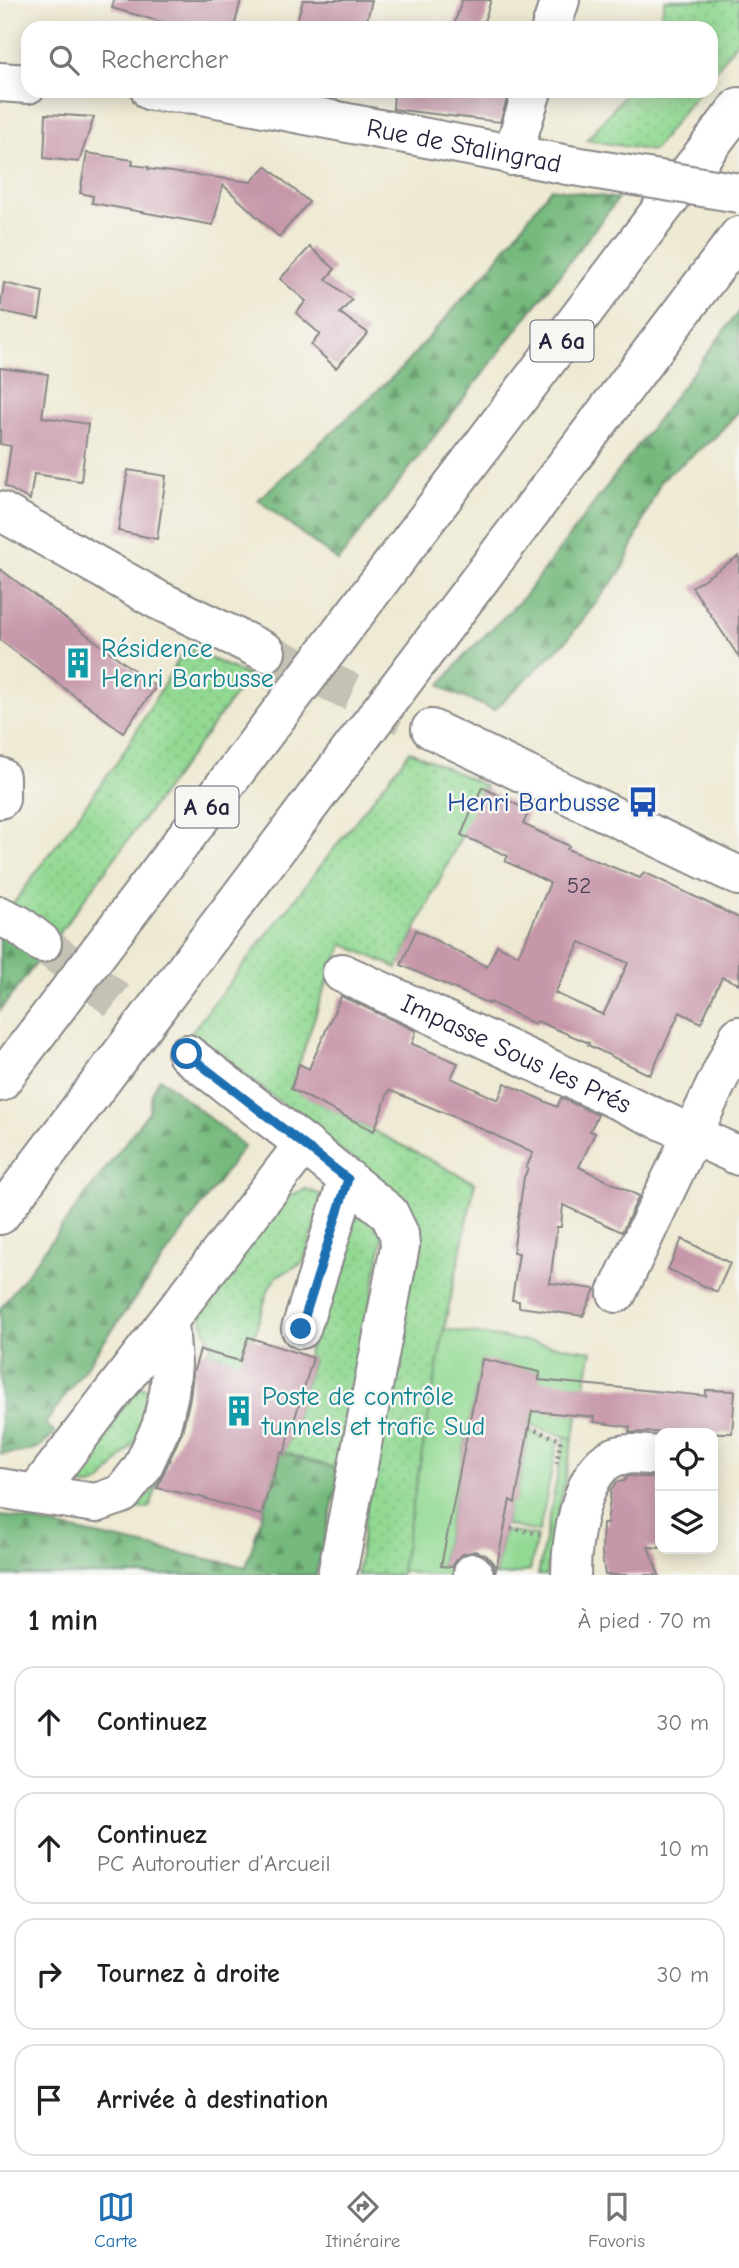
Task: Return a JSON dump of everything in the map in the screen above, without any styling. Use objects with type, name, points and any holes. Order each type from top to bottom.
[{"type":"main road","points":[[553,21],[560,0]]},
{"type":"main road","points":[[0,82],[21,84]]},
{"type":"main road","name":"Rue de Stalingrad","points":[[216,98],[512,156],[739,193]]},
{"type":"main road","points":[[512,156],[530,98]]},
{"type":"main road","name":"A 6a","points":[[0,1082],[739,107]]},
{"type":"main road","points":[[0,1215],[739,236]]},
{"type":"main road","points":[[0,511],[158,600],[266,652]]},
{"type":"main road","points":[[431,729],[739,876]]},
{"type":"main road","points":[[0,777],[0,799]]},
{"type":"main road","points":[[0,916],[19,925],[42,943]]},
{"type":"main road","name":"Impasse Sous les Prés","points":[[342,973],[739,1156]]},
{"type":"main road","points":[[617,1293],[739,1036]]},
{"type":"main road","points":[[187,1054],[389,1213],[399,1234],[400,1245],[337,1575]]},
{"type":"main road","points":[[18,1491],[169,1321],[304,1144]]},
{"type":"main road","points":[[301,1329],[348,1179]]},
{"type":"main road","points":[[18,1491],[96,1503],[122,1494],[142,1468],[161,1427],[172,1365],[169,1321]]},
{"type":"main road","points":[[570,1575],[571,1553],[590,1479],[601,1465],[613,1457],[625,1454],[655,1456]]},
{"type":"path","points":[[504,1527],[541,1534]]},
{"type":"green space","points":[[665,0],[739,0],[739,39],[718,67],[718,21],[660,21]]},
{"type":"green space","points":[[622,98],[694,98],[653,151],[587,140]]},
{"type":"green space","points":[[551,188],[618,199],[338,561],[258,500],[400,370],[490,268]]},
{"type":"green space","points":[[739,311],[739,411],[713,439],[661,480],[622,570],[566,641],[494,710],[440,685],[467,653],[522,599]]},
{"type":"green space","points":[[186,647],[249,676],[51,944],[8,911],[120,758]]},
{"type":"green space","points":[[410,751],[486,786],[397,968],[343,944],[322,995],[291,1088],[475,1183],[444,1329],[401,1575],[357,1575],[407,1208],[396,1193],[283,1104],[189,1035]]},
{"type":"green space","points":[[0,924],[51,944],[0,1010]]},
{"type":"green space","points":[[160,1078],[244,1146],[45,1424],[55,1432],[50,1439],[24,1452],[1,1454],[0,1309],[149,1111],[152,1092]]},
{"type":"green space","points":[[306,1189],[324,1199],[303,1263],[277,1276],[269,1288],[253,1339],[238,1369],[231,1359],[208,1352],[212,1342],[202,1320],[204,1297],[287,1196]]},
{"type":"green space","points":[[361,1217],[368,1218],[383,1234],[341,1470],[284,1454],[313,1359],[307,1356],[327,1283],[354,1221]]},
{"type":"green space","points":[[444,1329],[592,1351],[573,1439],[530,1425],[540,1372],[482,1360],[441,1565],[460,1567],[462,1575],[425,1575],[401,1571]]},
{"type":"green space","points":[[140,1386],[150,1390],[152,1397],[135,1442],[100,1483],[91,1486],[70,1485],[70,1473]]},
{"type":"green space","points":[[529,1431],[558,1441],[539,1532],[505,1525],[510,1500],[515,1502]]},
{"type":"green space","points":[[565,1436],[573,1439],[546,1575],[538,1575]]},
{"type":"green space","points":[[281,1452],[341,1470],[316,1575],[0,1575],[0,1516],[246,1567]]},
{"type":"green space","points":[[165,1462],[150,1507],[144,1509],[127,1505]]},
{"type":"green space","points":[[504,1531],[537,1536],[530,1571],[487,1575],[486,1572],[495,1574]]},
{"type":"building","points":[[114,0],[241,0],[236,21],[158,21],[112,8]]},
{"type":"building","points":[[303,0],[372,0],[367,21],[297,21]]},
{"type":"building","points":[[462,0],[491,0],[484,21],[455,21]]},
{"type":"building","points":[[394,98],[507,98],[500,122],[393,109]]},
{"type":"building","points":[[46,114],[94,117],[79,162],[44,158]]},
{"type":"building","points":[[87,153],[133,160],[132,165],[149,167],[148,169],[251,182],[266,166],[309,202],[279,237],[223,185],[213,225],[92,203],[93,196],[80,193]]},
{"type":"building","points":[[310,247],[335,269],[326,279],[352,300],[340,313],[368,333],[336,368],[311,345],[320,334],[296,313],[306,301],[280,279]]},
{"type":"building","points":[[4,283],[43,292],[39,319],[0,311]]},
{"type":"building","points":[[0,368],[48,374],[42,417],[88,424],[81,481],[34,474],[30,500],[5,486],[11,446],[0,444]]},
{"type":"building","points":[[128,470],[166,476],[157,539],[118,531]]},
{"type":"building","points":[[739,556],[739,657],[692,587]]},
{"type":"building","name":"Résidence Henri Barbusse","points":[[0,569],[156,687],[123,732],[0,640]]},
{"type":"building","points":[[482,787],[529,811],[523,824],[569,846],[567,849],[640,878],[644,872],[739,918],[739,984],[722,977],[701,1023],[680,1012],[650,1075],[588,1045],[589,1043],[537,1021],[535,1024],[401,965],[416,930],[487,967],[497,945],[518,955],[527,937],[550,883],[505,861],[508,856],[461,835]],"holes":[[[580,942],[628,963],[603,1015],[555,993]]]},
{"type":"building","points":[[341,996],[416,1031],[412,1044],[458,1063],[451,1078],[498,1100],[505,1083],[557,1107],[561,1098],[598,1115],[590,1131],[595,1133],[579,1167],[639,1196],[622,1232],[563,1205],[561,1227],[557,1227],[550,1283],[595,1289],[583,1316],[519,1307],[519,1301],[512,1300],[519,1253],[513,1252],[524,1177],[533,1153],[389,1090],[374,1131],[291,1089],[299,1064],[309,1069]]},
{"type":"building","points":[[682,1239],[730,1263],[717,1292],[668,1269]]},
{"type":"building","name":"Poste de contrôle tunnels et trafic Sud","points":[[248,1337],[313,1358],[284,1454],[281,1452],[261,1515],[157,1488],[182,1432],[200,1350],[240,1361]]},
{"type":"building","points":[[482,1359],[540,1372],[539,1380],[706,1396],[706,1390],[735,1391],[732,1433],[718,1433],[718,1428],[655,1428],[655,1432],[629,1432],[630,1427],[594,1422],[595,1417],[532,1411],[515,1503],[510,1500],[495,1574],[493,1563],[486,1555],[475,1551],[463,1554],[455,1560],[453,1567],[441,1566]]},
{"type":"building","points":[[627,1476],[655,1478],[655,1548],[648,1547],[659,1575],[605,1575],[602,1554],[603,1524],[607,1524],[611,1490],[617,1482],[624,1481]]},
{"type":"tunnel","points":[[266,652],[431,729]]},
{"type":"tunnel","points":[[42,943],[187,1054]]},
{"type":"place","name":"Résidence Henri Barbusse","points":[[78,663]]},
{"type":"place","name":"Henri Barbusse","points":[[643,802]]},
{"type":"place","name":"Poste de contrôle tunnels et trafic Sud","points":[[239,1411]]},
{"type":"route","points":[[187,1054],[348,1179],[301,1329]]}]
